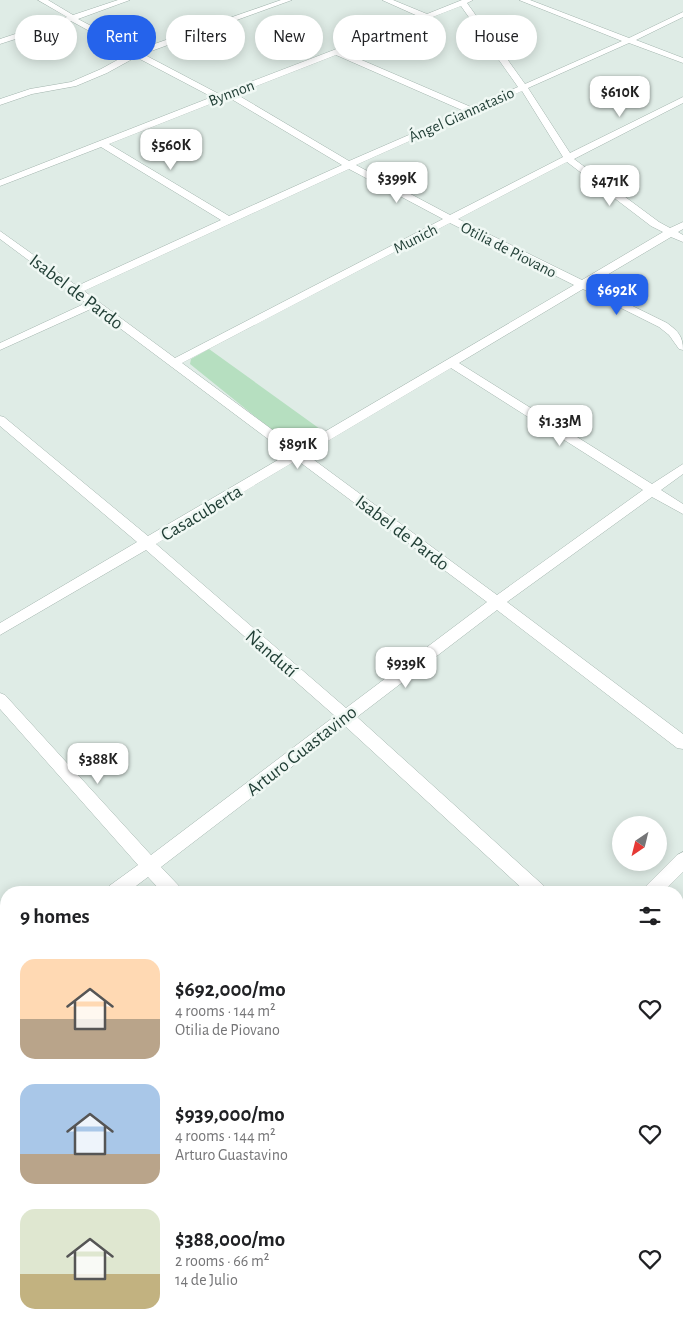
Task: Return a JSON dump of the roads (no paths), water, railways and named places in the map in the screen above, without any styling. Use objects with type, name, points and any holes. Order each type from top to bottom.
[{"type":"street","points":[[42,0],[68,15]]},
{"type":"street","points":[[77,16],[126,0]]},
{"type":"street","points":[[156,46],[288,0]]},
{"type":"street","points":[[386,0],[423,15]]},
{"type":"street","points":[[522,0],[683,61]]},
{"type":"street","points":[[466,1],[568,158],[581,170],[655,224],[683,239]]},
{"type":"street","name":"Bynnon","points":[[428,15],[466,1]]},
{"type":"street","name":"Ángel Giannatasio","points":[[76,290],[470,110],[628,41],[683,14]]},
{"type":"street","points":[[0,42],[15,37]]},
{"type":"street","name":"Bynnon","points":[[0,183],[333,54]]},
{"type":"street","points":[[0,102],[30,92],[73,84],[124,60]]},
{"type":"street","points":[[150,60],[218,97]]},
{"type":"street","points":[[355,60],[470,110]]},
{"type":"street","name":"Otilia de Piovano","points":[[228,93],[349,165],[450,219],[664,325],[683,347]]},
{"type":"street","name":"Munich","points":[[174,363],[683,100]]},
{"type":"street","points":[[102,143],[229,220]]},
{"type":"street","name":"Casacuberta","points":[[0,630],[148,544],[683,224]]},
{"type":"street","name":"Isabel de Pardo","points":[[0,234],[298,454],[683,743]]},
{"type":"street","points":[[0,348],[94,304]]},
{"type":"street","points":[[452,363],[653,489],[683,510]]},
{"type":"street","name":"Ñandutí","points":[[0,420],[148,544],[345,716],[531,886]]},
{"type":"street","name":"Arturo Guastavino","points":[[123,886],[496,602],[683,468]]},
{"type":"street","points":[[0,698],[168,886]]},
{"type":"street","points":[[658,886],[683,860]]}]
